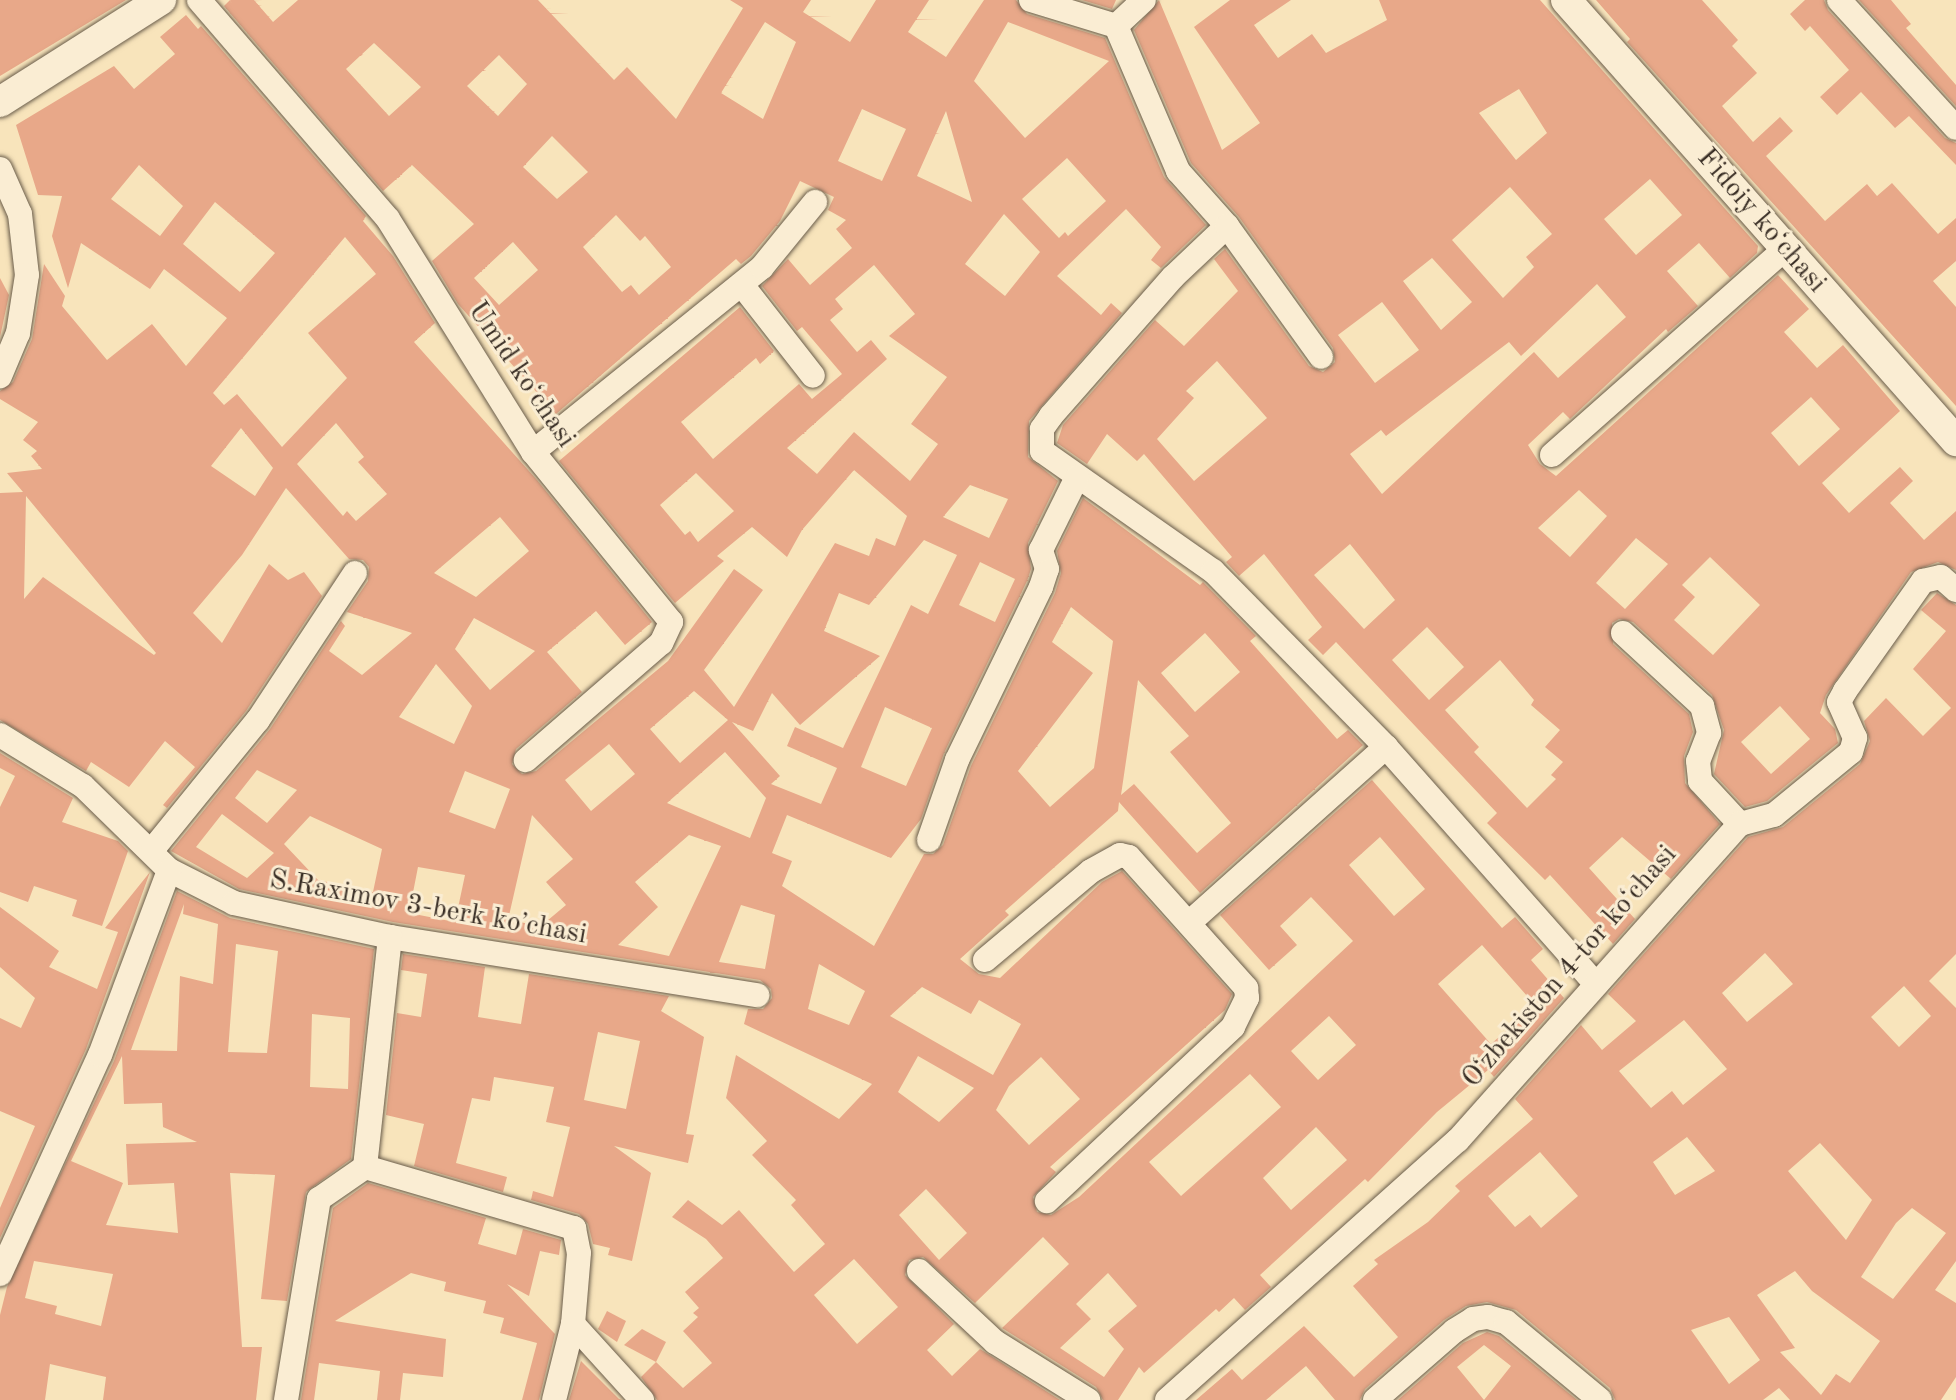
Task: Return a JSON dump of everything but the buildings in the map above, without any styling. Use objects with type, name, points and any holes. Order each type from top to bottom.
[{"type":"street","points":[[0,102],[161,0]]},
{"type":"street","name":"Umid koʻchasi","points":[[199,0],[388,219],[533,452],[667,616],[672,629],[526,760]]},
{"type":"street","points":[[1031,0],[1116,26],[1178,171],[1227,226],[1321,357]]},
{"type":"street","points":[[1116,26],[1144,0]]},
{"type":"street","name":"Fidoiy koʻchasi","points":[[1566,0],[1956,441]]},
{"type":"street","points":[[1839,0],[1956,128]]},
{"type":"street","points":[[0,169],[20,214],[27,275],[18,333],[0,376]]},
{"type":"street","points":[[533,452],[742,285],[815,202]]},
{"type":"street","points":[[1227,226],[1173,277],[1042,429],[1042,451],[1213,571],[1386,747],[1596,984]]},
{"type":"street","points":[[1552,455],[1786,248]]},
{"type":"street","points":[[742,285],[813,376]]},
{"type":"street","points":[[929,840],[957,760],[1041,587],[1047,569],[1041,550],[1077,477]]},
{"type":"street","points":[[153,849],[258,720],[355,573]]},
{"type":"street","points":[[1623,633],[1702,706],[1709,733],[1698,761],[1700,781],[1740,824],[1774,815],[1851,752],[1855,738],[1839,702],[1845,691],[1923,581],[1941,577],[1956,590]]},
{"type":"street","name":"S.Raximov 3-berk koʼchasi","points":[[0,735],[83,786],[153,849],[169,870],[234,903],[390,937],[757,995]]},
{"type":"street","points":[[1190,922],[1386,747]]},
{"type":"street","name":"Oʻzbekiston 4-tor koʻchasi","points":[[1167,1400],[1458,1140],[1740,824]]},
{"type":"street","points":[[985,960],[1091,871],[1120,855],[1190,922],[1246,988],[1238,1019],[1047,1201]]},
{"type":"street","points":[[0,1274],[100,1055],[169,870]]},
{"type":"street","points":[[286,1400],[319,1199],[365,1167],[390,937]]},
{"type":"street","points":[[365,1167],[574,1228],[579,1253],[573,1324],[554,1400]]},
{"type":"street","points":[[919,1271],[995,1342],[1088,1400]]},
{"type":"street","points":[[1375,1400],[1454,1331],[1473,1319],[1488,1317],[1506,1322],[1600,1400]]},
{"type":"street","points":[[573,1324],[642,1400]]}]
